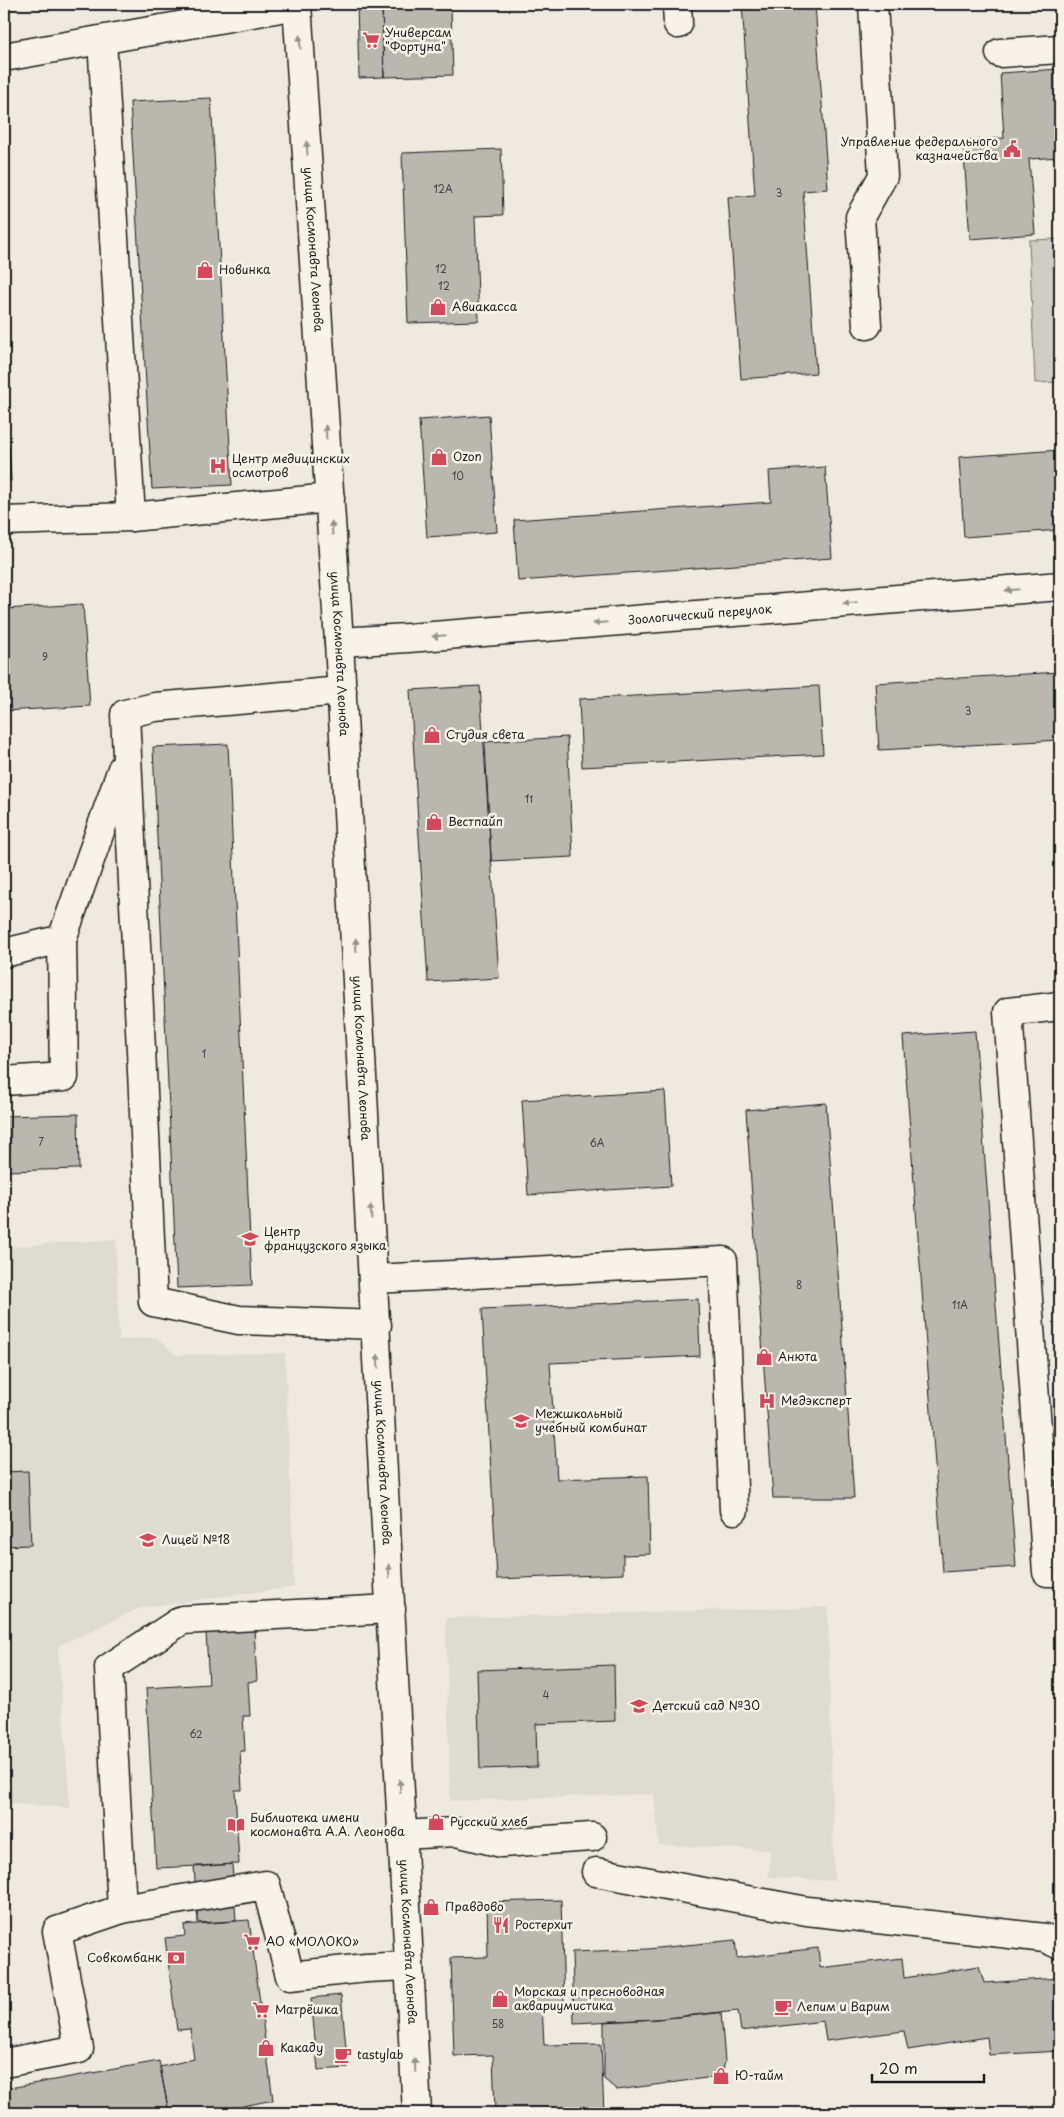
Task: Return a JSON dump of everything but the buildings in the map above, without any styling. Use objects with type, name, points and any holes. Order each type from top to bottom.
[{"type":"main road","points":[[867,325],[860,217],[883,176],[873,4]]},
{"type":"main road","points":[[4,57],[297,5]]},
{"type":"main road","name":"улица Космонавта Леонова","points":[[297,5],[342,691],[417,2113]]},
{"type":"main road","points":[[102,40],[131,517]]},
{"type":"main road","points":[[1000,53],[1060,49]]},
{"type":"main road","points":[[4,521],[131,517],[330,498]]},
{"type":"main road","name":"Зоологический переулок","points":[[339,642],[428,637],[1060,586]]},
{"type":"main road","points":[[342,691],[155,707],[125,714],[153,1302],[239,1320],[376,1325]]},
{"type":"main road","points":[[4,1081],[64,1077],[62,939],[127,756]]},
{"type":"main road","points":[[4,952],[62,939]]},
{"type":"main road","points":[[1060,1006],[1008,1012],[1047,1572],[1060,1572]]},
{"type":"main road","points":[[374,1279],[723,1261],[734,1510]]},
{"type":"main road","points":[[122,1909],[110,1668],[182,1620],[391,1609]]},
{"type":"main road","points":[[402,1835],[456,1832],[501,1844],[592,1837]]},
{"type":"main road","points":[[596,1872],[807,1911],[1045,1938],[1060,1945]]},
{"type":"main road","points":[[4,2063],[79,2049],[57,1931],[122,1909],[266,1885],[290,1976],[366,1968],[409,1966]]},
{"type":"shaded area","points":[[1060,239],[1060,382],[1035,383],[1029,240]]},
{"type":"shaded area","name":"Лицей №18","points":[[116,1239],[119,1340],[156,1337],[176,1355],[285,1353],[294,1587],[140,1608],[58,1646],[70,1808],[4,1803],[4,1247]]},
{"type":"shaded area","name":"Детский сад №30","points":[[828,1607],[834,1881],[769,1877],[770,1850],[659,1845],[654,1794],[450,1801],[446,1618]]},
{"type":"place","name":"Универсам \"Фортуна\"","points":[[371,40]]},
{"type":"place","name":"Управление федерального казначейства","points":[[1012,149]]},
{"type":"place","name":"Новинка","points":[[205,270]]},
{"type":"place","name":"Авиакасса","points":[[438,307]]},
{"type":"place","name":"Ozon","points":[[439,457]]},
{"type":"place","name":"Центр медицинских осмотров","points":[[218,466]]},
{"type":"place","name":"Студия света","points":[[432,735]]},
{"type":"place","name":"Вестпайп","points":[[434,822]]},
{"type":"place","name":"Центр французского языка","points":[[250,1239]]},
{"type":"place","name":"Анюта","points":[[764,1357]]},
{"type":"place","name":"Медэксперт","points":[[767,1401]]},
{"type":"place","name":"Межшкольный учебный комбинат","points":[[521,1421]]},
{"type":"place","name":"Лицей №18","points":[[148,1540]]},
{"type":"place","name":"Детский сад №30","points":[[639,1706]]},
{"type":"place","name":"Русский хлеб","points":[[436,1822]]},
{"type":"place","name":"Библиотека имени космонавта А.А. Леонова","points":[[236,1825]]},
{"type":"place","name":"Правдово","points":[[431,1907]]},
{"type":"place","name":"Ростерхит","points":[[501,1925]]},
{"type":"place","name":"АО «МОЛОКО»","points":[[252,1942]]},
{"type":"place","name":"Совкомбанк","points":[[176,1958]]},
{"type":"place","name":"Морская и пресноводная аквариумистика","points":[[500,1999]]},
{"type":"place","name":"Лепим и Варим","points":[[783,2007]]},
{"type":"place","name":"Матрёшка","points":[[261,2010]]},
{"type":"place","name":"Какаду","points":[[266,2048]]},
{"type":"place","name":"tastylab","points":[[343,2055]]},
{"type":"place","name":"Ю-тайм","points":[[721,2076]]}]
